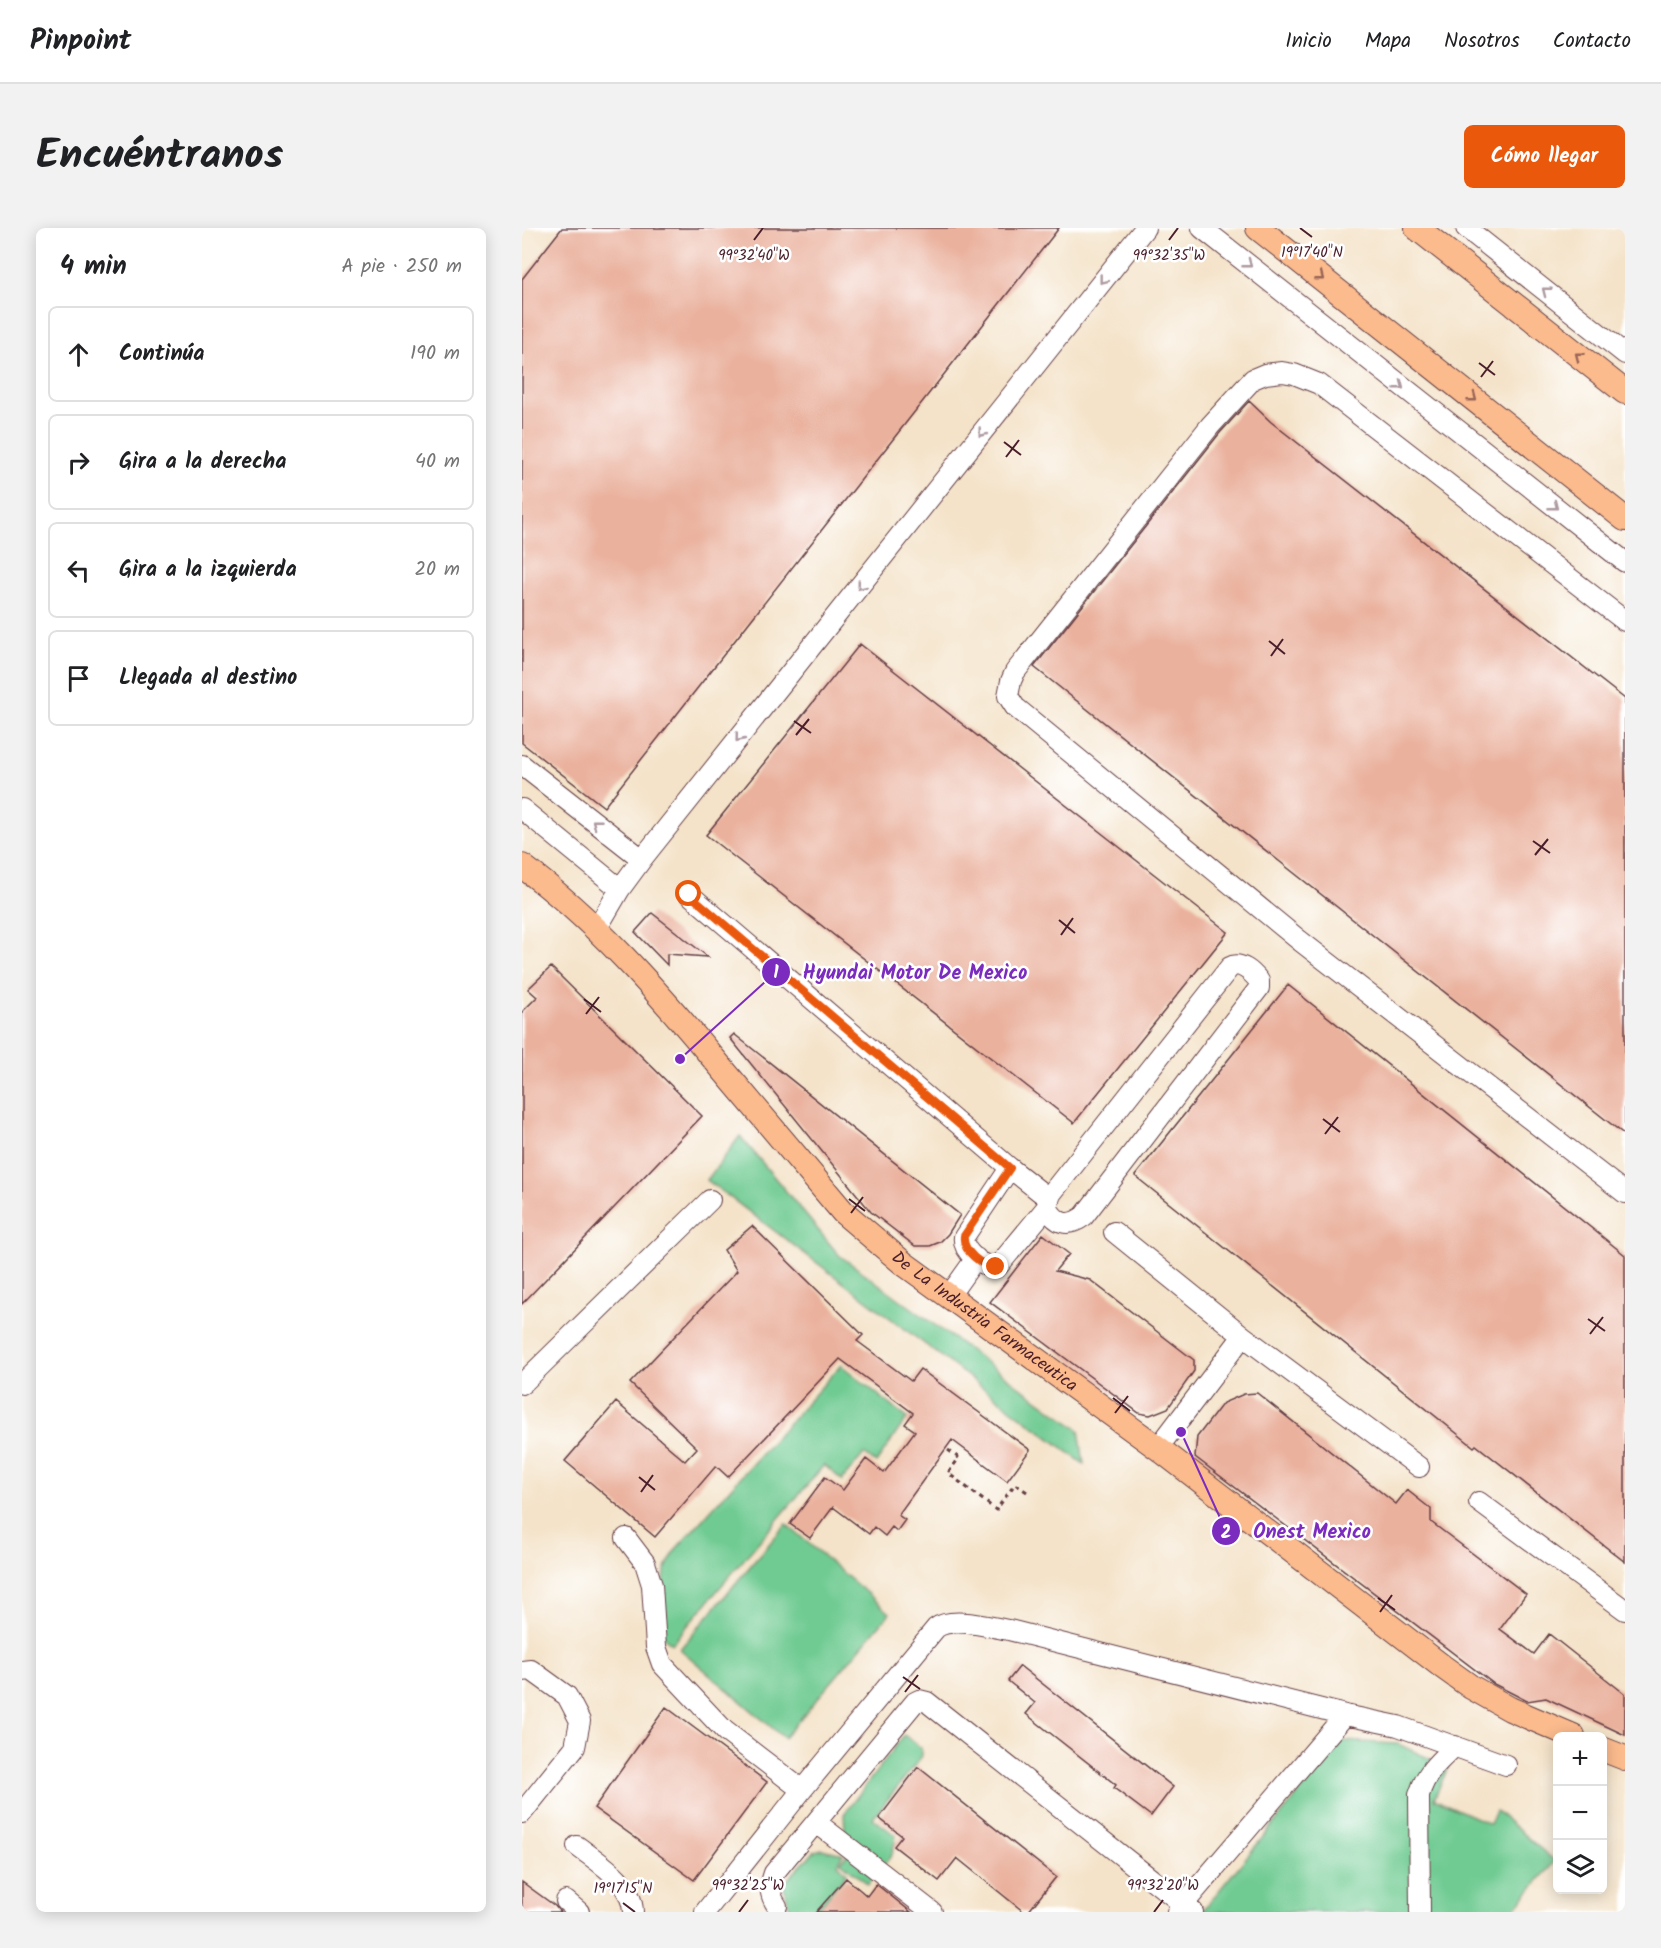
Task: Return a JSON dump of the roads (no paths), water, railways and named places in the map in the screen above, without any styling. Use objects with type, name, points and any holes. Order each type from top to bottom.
[{"type":"main road","points":[[1258,228],[1625,519]]},
{"type":"main road","points":[[1417,228],[1625,392]]},
{"type":"main road","name":"De La Industria Farmaceutica","points":[[522,866],[556,892],[613,944],[843,1212],[903,1263],[1158,1448],[1443,1667],[1510,1709],[1562,1732]]},
{"type":"main road","points":[[1607,1751],[1625,1758]]},
{"type":"street","points":[[1202,228],[1625,562]]},
{"type":"street","points":[[1467,228],[1625,354]]},
{"type":"street","points":[[596,930],[620,889],[642,859],[892,548],[1141,230]]},
{"type":"street","points":[[1625,621],[1319,384],[1294,374],[1282,372],[1265,374],[1253,379],[1210,426],[1015,672],[1008,696],[1015,707],[1299,940],[1625,1193]]},
{"type":"street","points":[[522,765],[642,859]]},
{"type":"street","points":[[522,809],[620,889]]},
{"type":"street","points":[[689,894],[1010,1168],[1047,1202],[1052,1216],[1062,1223],[1071,1223],[1084,1216],[1258,987],[1259,981],[1236,964],[1230,967],[1047,1202],[996,1267],[990,1267],[976,1258],[964,1245],[964,1236],[1010,1168]]},
{"type":"street","points":[[522,1384],[710,1200]]},
{"type":"street","points":[[1113,1232],[1243,1336],[1419,1467]]},
{"type":"street","points":[[949,1296],[976,1258]]},
{"type":"street","points":[[1158,1448],[1243,1336]]},
{"type":"street","points":[[1479,1502],[1625,1610]]},
{"type":"street","points":[[626,1538],[645,1563],[652,1585],[656,1647],[662,1664],[725,1731],[802,1790]]},
{"type":"street","points":[[705,1912],[936,1628],[946,1623],[964,1623],[1009,1630],[1345,1715],[1398,1726],[1506,1765]]},
{"type":"street","points":[[522,1671],[531,1671],[567,1696],[580,1721],[575,1747],[522,1813]]},
{"type":"street","points":[[777,1906],[770,1896],[774,1873],[915,1702],[923,1700],[1184,1909],[1345,1715]]},
{"type":"street","points":[[1420,1912],[1419,1795],[1430,1771],[1455,1746]]},
{"type":"street","points":[[817,1822],[932,1912]]},
{"type":"street","points":[[578,1846],[612,1873],[625,1888],[633,1912]]},
{"type":"place","name":"Hyundai Motor De Mexico","points":[[680,1059]]},
{"type":"place","name":"Onest Mexico","points":[[1181,1432]]}]
